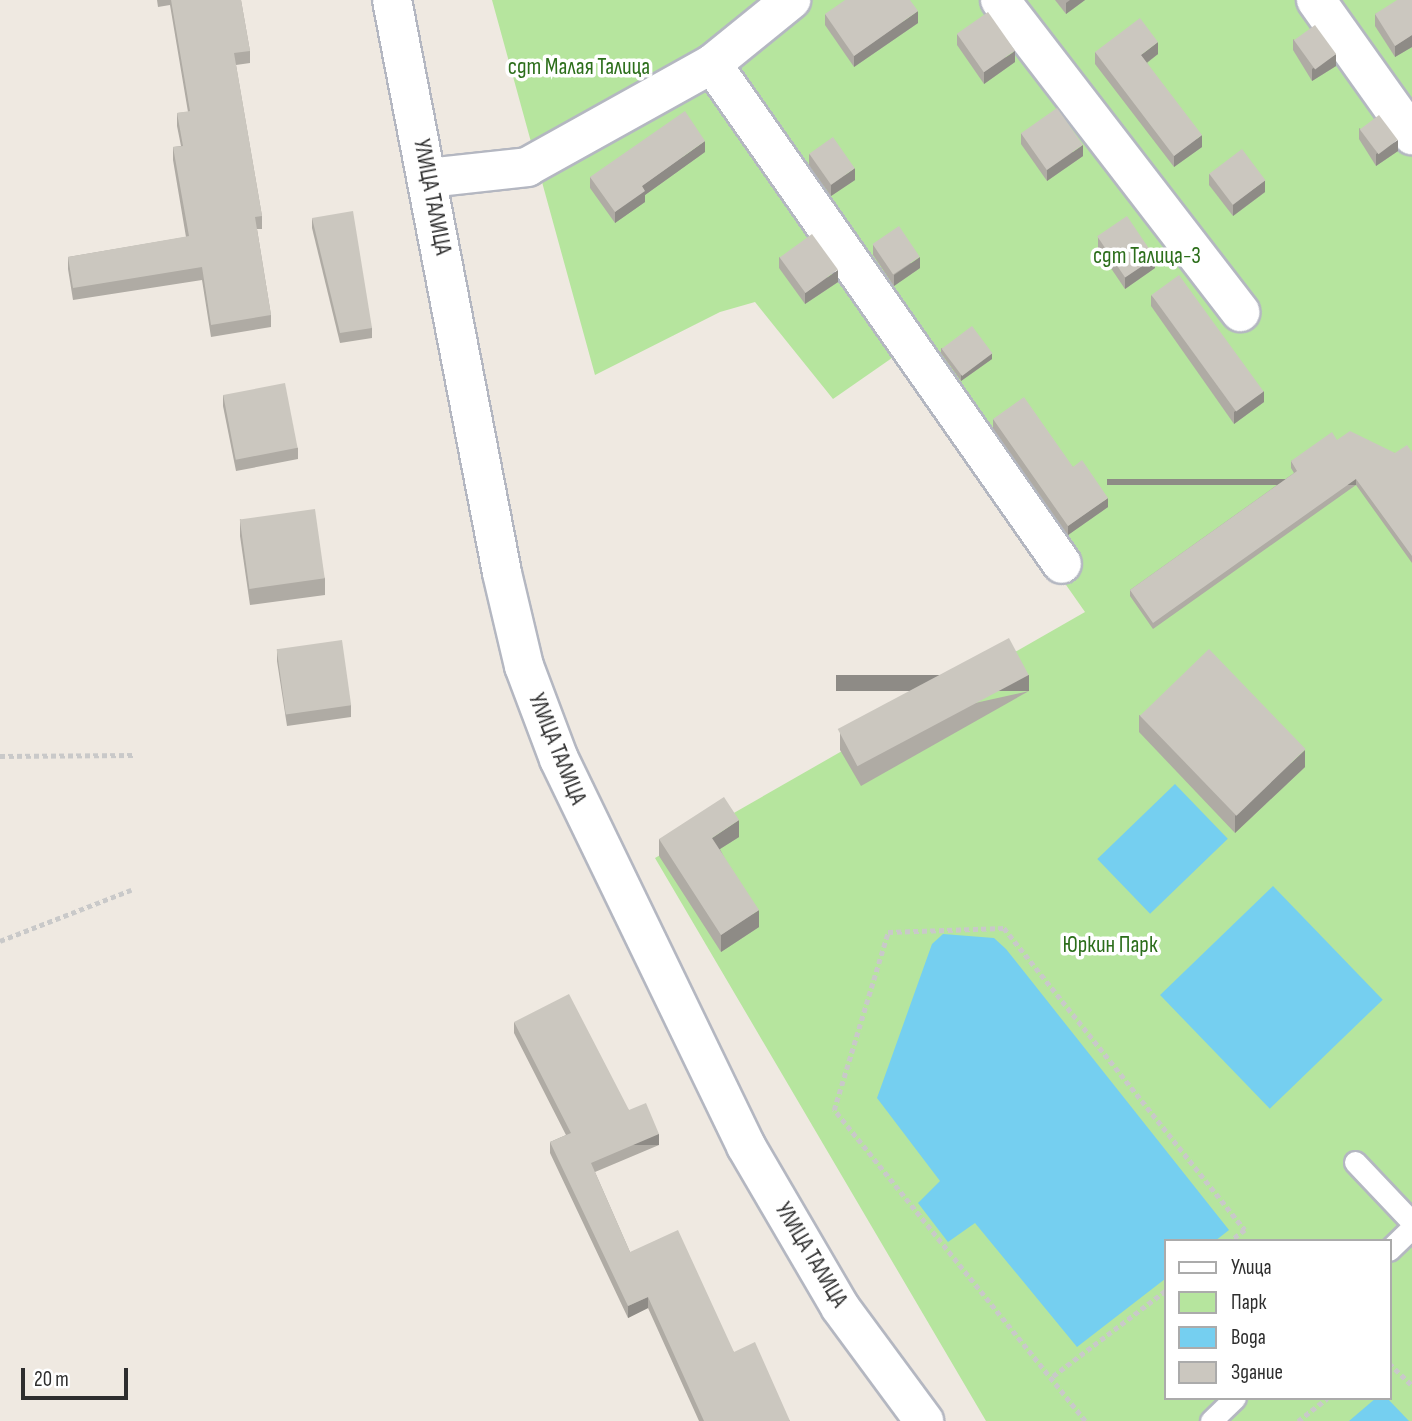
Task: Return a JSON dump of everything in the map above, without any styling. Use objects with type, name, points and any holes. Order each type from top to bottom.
[{"type":"street","name":"УЛИЦА ТАЛИЦА","points":[[392,0],[502,573],[524,666],[572,794],[747,1146],[840,1307],[924,1421]]},
{"type":"street","points":[[428,178],[527,167],[712,64],[791,0]]},
{"type":"street","points":[[1000,0],[1240,312]]},
{"type":"street","points":[[1317,0],[1412,135]]},
{"type":"street","points":[[712,64],[1062,564]]},
{"type":"lane","points":[[1355,1162],[1412,1222]]},
{"type":"lane","points":[[1391,1248],[1412,1228]]},
{"type":"lane","points":[[1211,1421],[1233,1400]]},
{"type":"path","points":[[0,756],[135,755]]},
{"type":"path","points":[[0,941],[131,890]]},
{"type":"path","points":[[1085,1421],[1053,1376],[834,1110],[888,932],[1004,928],[1245,1230],[1234,1239]]},
{"type":"path","points":[[1053,1376],[1164,1291]]},
{"type":"path","points":[[1391,1365],[1412,1385]]},
{"type":"path","points":[[1298,1421],[1324,1400]]},
{"type":"green space","points":[[492,0],[1412,0],[1412,1421],[986,1421],[655,858],[1085,612],[902,351],[833,399],[755,302],[720,312],[595,375]]},
{"type":"water","points":[[1175,784],[1228,839],[1150,914],[1097,859]]},
{"type":"water","points":[[1273,886],[1383,1000],[1270,1109],[1160,995]]},
{"type":"water","points":[[943,934],[994,938],[1006,949],[1229,1230],[1218,1239],[1164,1239],[1164,1280],[1077,1347],[975,1223],[948,1242],[918,1203],[940,1181],[877,1098],[932,944]]},
{"type":"water","points":[[1374,1400],[1389,1400],[1409,1421],[1349,1421]]},
{"type":"building","points":[[171,0],[241,0],[250,51],[234,53],[262,216],[255,217],[271,315],[211,325],[202,267],[73,288],[68,257],[189,236],[173,147],[183,146],[177,113],[190,111]]},
{"type":"building","points":[[845,0],[910,0],[918,11],[854,56],[825,14]]},
{"type":"building","points":[[1397,0],[1412,0],[1412,35],[1395,46],[1375,14]]},
{"type":"building","points":[[988,12],[1015,51],[984,72],[957,34]]},
{"type":"building","points":[[1140,18],[1158,42],[1141,55],[1202,135],[1174,156],[1095,52]]},
{"type":"building","points":[[1315,25],[1336,54],[1315,69],[1294,40]]},
{"type":"building","points":[[1057,108],[1083,145],[1047,170],[1021,133]]},
{"type":"building","points":[[685,111],[705,141],[642,186],[645,191],[615,212],[590,177]]},
{"type":"building","points":[[1379,115],[1398,140],[1378,154],[1360,129]]},
{"type":"building","points":[[833,137],[855,168],[831,185],[809,154]]},
{"type":"building","points":[[1242,149],[1265,180],[1233,205],[1209,174]]},
{"type":"building","points":[[353,211],[372,328],[340,333],[312,218]]},
{"type":"building","points":[[1127,216],[1155,257],[1125,278],[1097,236]]},
{"type":"building","points":[[899,226],[920,257],[893,275],[872,244]]},
{"type":"building","points":[[812,234],[838,270],[806,293],[780,258]]},
{"type":"building","points":[[1179,275],[1264,391],[1236,411],[1151,295]]},
{"type":"building","points":[[972,326],[992,353],[962,376],[942,349]]},
{"type":"building","points":[[285,383],[298,448],[236,460],[223,395]]},
{"type":"building","points":[[1024,397],[1073,467],[1082,460],[1108,498],[1068,526],[993,419]]},
{"type":"building","points":[[1350,431],[1395,453],[1407,445],[1412,452],[1412,556],[1356,479],[1153,623],[1130,590],[1297,471],[1291,461],[1332,432],[1337,440]]},
{"type":"building","points":[[315,509],[325,578],[249,589],[240,520]]},
{"type":"building","points":[[1009,638],[1029,675],[857,766],[838,729]]},
{"type":"building","points":[[342,640],[351,705],[286,715],[277,649]]},
{"type":"building","points":[[1209,649],[1306,749],[1237,816],[1140,716]]},
{"type":"building","points":[[724,797],[739,820],[712,838],[759,910],[721,935],[659,839]]},
{"type":"building","points":[[569,994],[629,1110],[646,1103],[659,1134],[591,1163],[630,1252],[678,1230],[734,1352],[755,1342],[790,1421],[704,1421],[648,1297],[628,1306],[550,1142],[571,1133],[514,1022]]},
{"type":"park label","name":"сдт Малая Талица","points":[[579,67]]},
{"type":"park label","name":"сдт Талица-3","points":[[1147,256]]},
{"type":"park label","name":"Юркин Парк","points":[[1110,945]]}]
